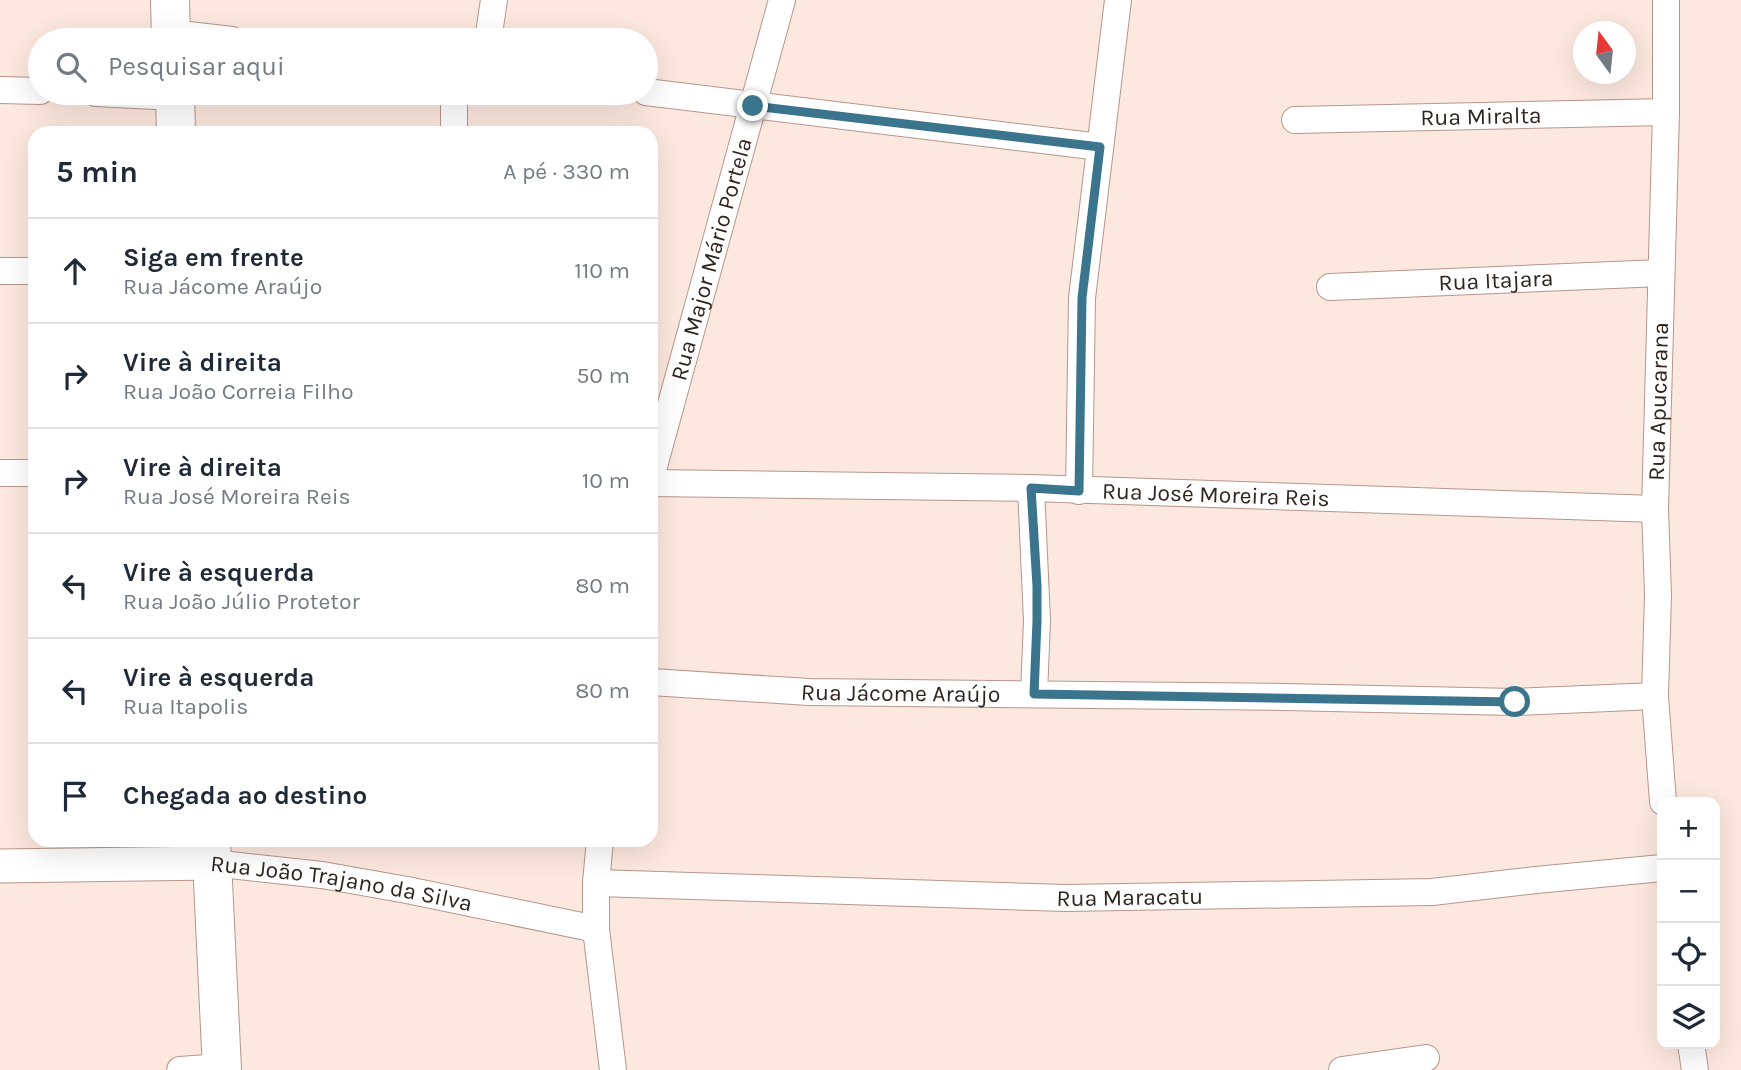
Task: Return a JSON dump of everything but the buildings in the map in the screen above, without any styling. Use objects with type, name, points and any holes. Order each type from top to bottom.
[{"type":"main road","points":[[212,851],[222,1069]]},
{"type":"street","points":[[490,28],[494,0]]},
{"type":"street","name":"Rua Major Mário Portela","points":[[658,452],[782,0]]},
{"type":"street","points":[[1079,491],[1082,298],[1118,0]]},
{"type":"street","name":"Rua Apucarana","points":[[1662,797],[1655,695],[1658,595],[1655,509],[1666,0]]},
{"type":"street","points":[[0,90],[28,91]]},
{"type":"street","points":[[658,94],[1100,147]]},
{"type":"street","points":[[454,105],[454,126]]},
{"type":"street","name":"Rua Miralta","points":[[1295,120],[1665,112]]},
{"type":"street","points":[[0,271],[28,271]]},
{"type":"street","name":"Rua Itajara","points":[[1330,287],[1661,273]]},
{"type":"street","points":[[0,473],[28,473]]},
{"type":"street","name":"Rua José Moreira Reis","points":[[658,483],[1031,488],[1655,509]]},
{"type":"street","points":[[1031,488],[1037,609],[1034,694]]},
{"type":"street","name":"Rua Jácome Araújo","points":[[658,682],[809,692],[1515,702],[1655,695]]},
{"type":"street","points":[[599,847],[596,929],[613,1070]]},
{"type":"street","name":"Rua João Trajano da Silva","points":[[0,866],[212,851],[596,929]]},
{"type":"street","name":"Rua Maracatu","points":[[596,883],[1094,897],[1432,892],[1657,868]]},
{"type":"street","points":[[1692,1049],[1695,1070]]},
{"type":"street","points":[[1342,1070],[1426,1058]]},
{"type":"street","points":[[180,1070],[222,1069]]},
{"type":"route","points":[[753,106],[1100,147],[1082,298],[1079,491],[1031,488],[1037,586],[1034,694],[1515,702]]}]
